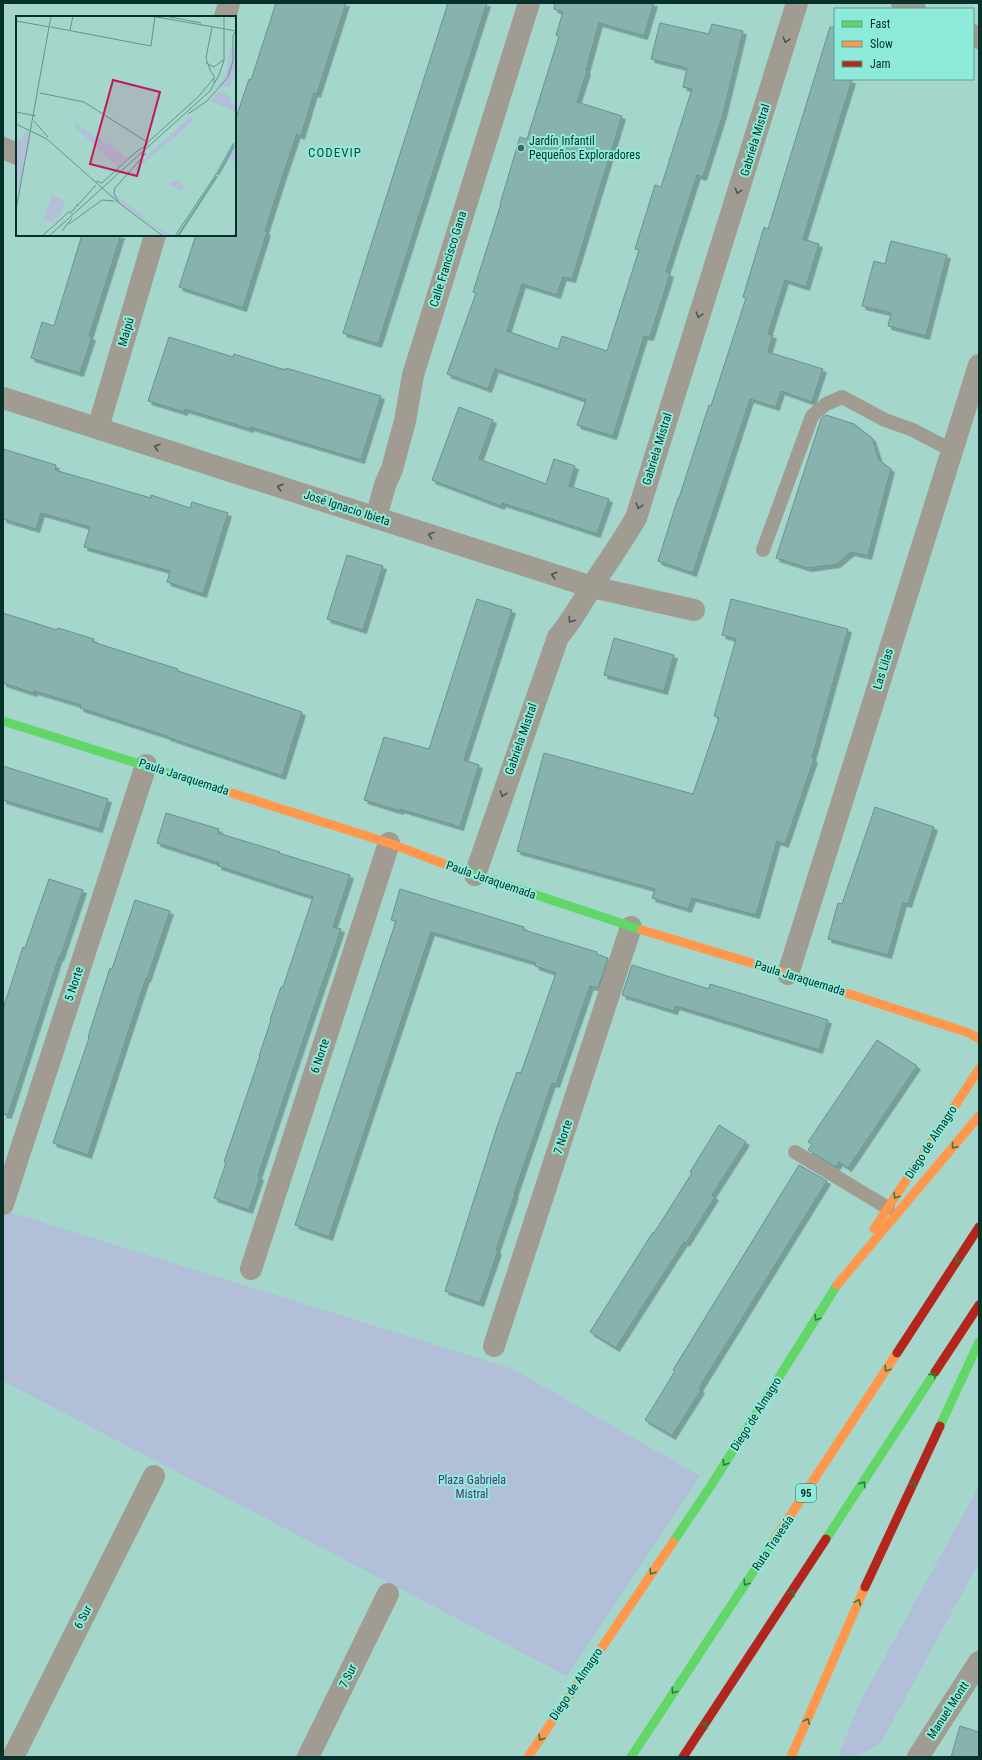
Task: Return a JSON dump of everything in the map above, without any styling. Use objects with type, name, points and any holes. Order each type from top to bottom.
[{"type":"main road","name":"Paula Jaraquemada","points":[[3,721],[389,843],[475,875],[632,927],[788,974],[955,1028],[969,1033],[979,1039]]},
{"type":"main road","name":"Diego de Almagro","points":[[528,1757],[710,1487],[837,1285],[979,1069]]},
{"type":"main road","points":[[837,1285],[979,1116]]},
{"type":"main road","name":"Ruta Travesía","points":[[631,1757],[798,1505],[979,1227]]},
{"type":"main road","points":[[683,1757],[979,1305]]},
{"type":"main road","points":[[791,1757],[882,1547],[979,1342]]},
{"type":"street","points":[[225,16],[229,3]]},
{"type":"street","name":"Calle Francisco Gana","points":[[376,518],[385,485],[392,469],[405,421],[413,374],[529,3]]},
{"type":"street","name":"Gabriela Mistral","points":[[475,875],[553,647],[558,637],[570,623],[592,587],[618,550],[636,518],[798,3]]},
{"type":"street","points":[[902,3],[914,8]]},
{"type":"street","points":[[3,148],[16,154]]},
{"type":"street","name":"Maipú","points":[[98,428],[155,236]]},
{"type":"street","name":"Las Lilas","points":[[788,974],[951,450],[979,365]]},
{"type":"street","name":"José Ignacio Ibieta","points":[[3,398],[592,587],[694,610]]},
{"type":"street","name":"5 Norte","points":[[3,1204],[146,765]]},
{"type":"street","name":"6 Norte","points":[[251,1269],[389,843]]},
{"type":"street","name":"7 Norte","points":[[494,1346],[632,927]]},
{"type":"street","name":"6 Sur","points":[[12,1757],[154,1476]]},
{"type":"street","name":"7 Sur","points":[[308,1757],[388,1594]]},
{"type":"street","name":"Manuel Montt","points":[[918,1757],[979,1662]]},
{"type":"lane","points":[[763,550],[812,416],[826,404],[842,397],[885,420],[913,430],[951,450]]},
{"type":"lane","points":[[795,1152],[888,1208]]},
{"type":"green space","name":"Plaza Gabriela Mistral","points":[[3,1210],[513,1369],[700,1476],[567,1676],[3,1381]]},
{"type":"green space","points":[[979,1486],[979,1562],[881,1743],[856,1757],[838,1757],[859,1704]]},
{"type":"building","points":[[276,3],[346,3],[317,94],[314,93],[301,136],[297,134],[282,178],[243,308],[179,287],[196,236],[236,236],[236,118],[249,79],[251,80]]},
{"type":"building","points":[[448,3],[487,3],[378,344],[343,333]]},
{"type":"building","points":[[555,3],[654,3],[644,36],[599,23],[586,70],[587,71],[577,102],[622,116],[572,279],[563,277],[557,295],[522,284],[507,331],[558,349],[562,336],[607,351],[639,250],[635,249],[655,185],[661,187],[692,89],[683,87],[687,68],[651,59],[660,23],[709,34],[712,24],[743,31],[723,114],[703,177],[697,175],[666,272],[670,274],[650,337],[644,336],[613,436],[577,425],[586,400],[495,369],[488,389],[447,374],[476,293],[473,292],[501,204],[520,137],[527,139],[559,36],[556,35],[563,12],[554,9]]},
{"type":"building","points":[[830,27],[834,27],[834,80],[852,80],[803,239],[819,244],[806,287],[785,280],[768,334],[773,335],[768,352],[823,369],[812,402],[781,391],[776,407],[750,399],[693,573],[658,561],[746,298],[743,297],[764,227],[768,229]]},
{"type":"building","points":[[82,236],[121,236],[89,336],[92,337],[80,373],[31,358],[42,322],[54,326]]},
{"type":"building","points":[[891,241],[947,255],[926,336],[888,326],[891,313],[862,306],[874,261],[885,264]]},
{"type":"building","points":[[169,337],[233,357],[234,354],[285,370],[286,368],[381,396],[361,460],[250,427],[250,429],[185,409],[184,412],[148,401]]},
{"type":"building","points":[[459,407],[493,420],[479,459],[546,484],[554,459],[575,466],[569,486],[609,499],[597,534],[502,503],[501,506],[432,480]]},
{"type":"building","points":[[826,415],[854,424],[872,438],[879,460],[891,469],[868,556],[851,552],[837,564],[808,568],[776,558],[821,419]]},
{"type":"building","points":[[3,449],[56,465],[55,470],[151,498],[151,495],[190,508],[192,502],[228,513],[203,594],[167,582],[170,571],[84,547],[90,527],[41,513],[36,529],[3,519]]},
{"type":"building","points":[[347,555],[383,566],[363,630],[327,619]]},
{"type":"building","points":[[477,599],[512,610],[464,760],[479,765],[460,827],[364,800],[384,737],[429,749]]},
{"type":"building","points":[[731,599],[848,629],[812,758],[814,759],[785,844],[777,841],[756,915],[692,898],[688,909],[652,898],[655,889],[517,851],[544,753],[693,794],[719,718],[714,716],[736,639],[722,635]]},
{"type":"building","points":[[3,613],[57,630],[58,628],[94,639],[93,642],[178,669],[178,671],[302,712],[282,776],[167,736],[80,708],[81,705],[34,691],[33,693],[3,683]]},
{"type":"building","points":[[614,638],[674,655],[664,691],[604,675]]},
{"type":"building","points":[[3,766],[108,799],[99,829],[3,800]]},
{"type":"building","points":[[875,807],[934,827],[908,904],[903,903],[888,955],[828,939],[838,903],[842,904]]},
{"type":"building","points":[[166,813],[219,829],[218,833],[350,875],[333,927],[341,929],[258,1176],[260,1177],[249,1210],[214,1198],[226,1163],[224,1162],[260,1056],[270,1020],[281,987],[283,987],[313,897],[218,866],[219,863],[157,843]]},
{"type":"building","points":[[49,879],[83,890],[60,958],[59,957],[8,1115],[3,1114],[3,1009],[23,947],[25,948]]},
{"type":"building","points":[[400,889],[524,927],[524,930],[597,952],[596,954],[608,958],[598,988],[590,986],[556,1084],[552,1083],[514,1194],[496,1250],[498,1251],[480,1303],[445,1291],[497,1127],[517,1072],[521,1073],[556,973],[535,966],[536,963],[431,932],[329,1237],[295,1225],[396,921],[391,920]]},
{"type":"building","points":[[135,900],[170,911],[147,979],[146,978],[88,1155],[53,1143],[89,1038],[88,1037],[110,968],[112,969]]},
{"type":"building","points":[[632,965],[709,989],[710,984],[828,1020],[819,1050],[676,1006],[674,1011],[622,995]]},
{"type":"building","points":[[877,1040],[917,1066],[848,1168],[839,1162],[836,1167],[808,1150],[812,1144],[808,1142]]},
{"type":"building","points":[[719,1125],[746,1142],[712,1195],[715,1197],[686,1243],[684,1242],[616,1348],[590,1332],[692,1173],[690,1172]]},
{"type":"building","points":[[799,1165],[827,1181],[699,1388],[701,1390],[672,1436],[645,1420],[675,1371],[673,1370]]},
{"type":"building","points":[[960,1726],[979,1732],[979,1757],[951,1757]]},
{"type":"traffic: fast","points":[[3,721],[203,784]]},
{"type":"traffic: fast","points":[[463,871],[642,930]]},
{"type":"traffic: fast","points":[[673,1542],[710,1487],[837,1285]]},
{"type":"traffic: fast","points":[[940,1426],[979,1342]]},
{"type":"traffic: fast","points":[[826,1539],[935,1372]]},
{"type":"traffic: fast","points":[[631,1757],[771,1545]]},
{"type":"traffic: slow","points":[[203,784],[389,843],[463,871]]},
{"type":"traffic: slow","points":[[642,930],[788,974],[969,1033],[979,1039]]},
{"type":"traffic: slow","points":[[874,1229],[979,1069]]},
{"type":"traffic: slow","points":[[837,1285],[979,1116]]},
{"type":"traffic: slow","points":[[771,1545],[897,1353]]},
{"type":"traffic: slow","points":[[528,1757],[673,1542]]},
{"type":"traffic: slow","points":[[791,1757],[865,1587]]},
{"type":"traffic: jam","points":[[897,1353],[979,1227]]},
{"type":"traffic: jam","points":[[935,1372],[979,1305]]},
{"type":"traffic: jam","points":[[865,1587],[940,1426]]},
{"type":"traffic: jam","points":[[683,1757],[826,1539]]},
{"type":"place","name":"Jardín Infantil Pequeños Exploradores","points":[[521,148]]},
{"type":"district","name":"CODEVIP","points":[[335,152]]}]
